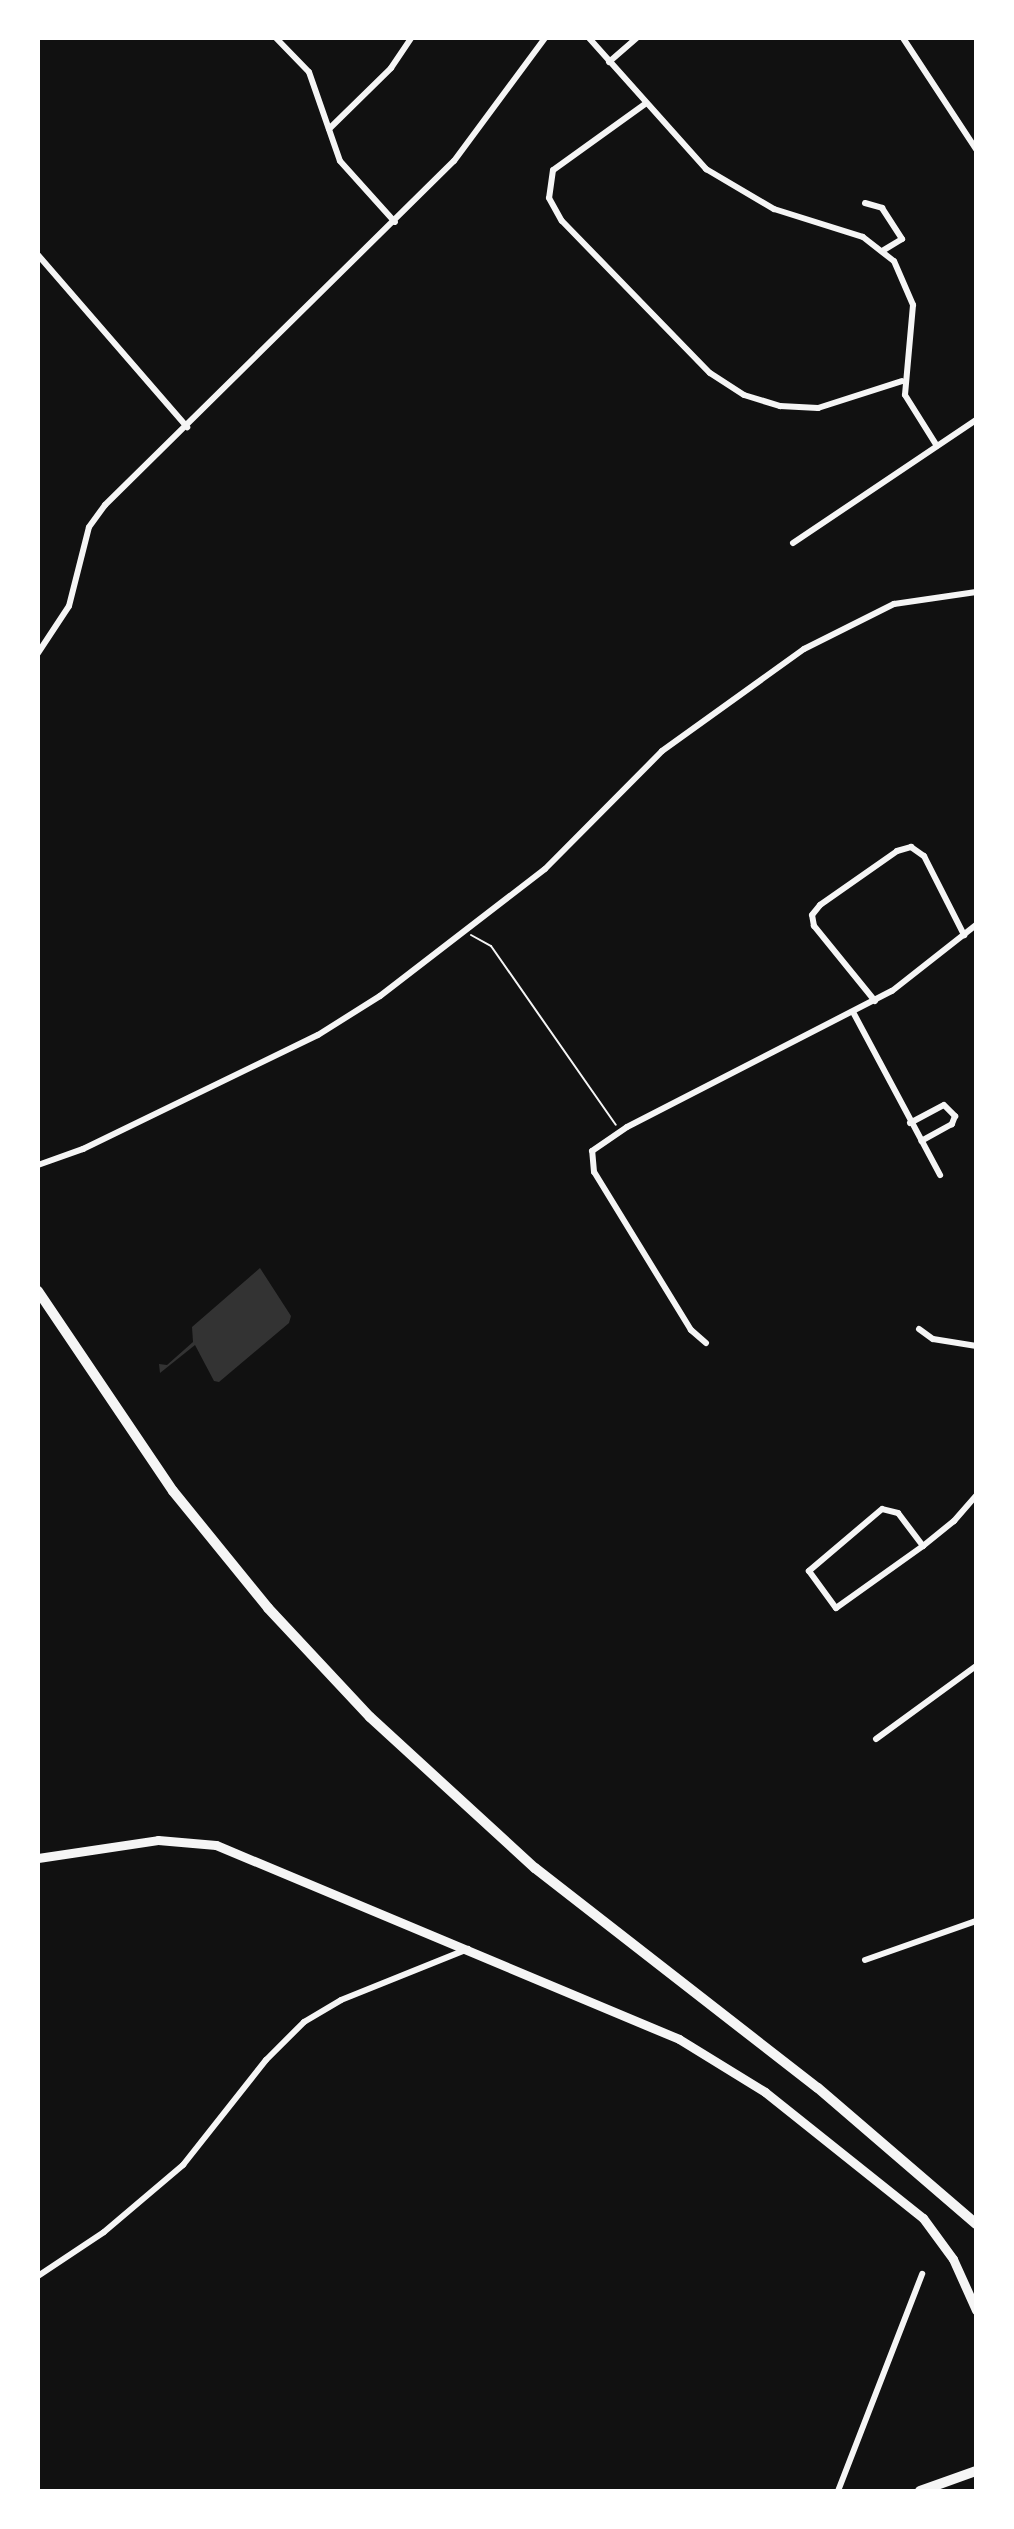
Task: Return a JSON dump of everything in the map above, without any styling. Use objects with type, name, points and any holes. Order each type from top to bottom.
[{"type":"main road","points":[[38,1291],[189,1511],[285,1627],[370,1717],[535,1868],[818,2088],[976,2224]]},
{"type":"main road","points":[[38,1858],[158,1840],[200,1842],[271,1865],[679,2039],[765,2092],[931,2227],[976,2310]]},
{"type":"main road","points":[[920,2491],[976,2471]]},
{"type":"street","points":[[329,129],[391,68],[411,38]]},
{"type":"street","points":[[38,653],[69,606],[89,527],[105,505],[395,222],[484,127],[545,38]]},
{"type":"street","points":[[589,38],[691,155],[728,184],[774,209],[863,237],[884,250],[902,274],[913,305],[902,381],[911,407],[937,446]]},
{"type":"street","points":[[609,62],[637,38]]},
{"type":"street","points":[[903,38],[975,144]]},
{"type":"street","points":[[280,39],[309,72],[340,161],[395,222]]},
{"type":"street","points":[[645,104],[553,170],[549,198],[562,221],[710,373],[744,395],[780,406],[818,408],[902,381]]},
{"type":"street","points":[[865,203],[882,208],[902,239],[884,250]]},
{"type":"street","points":[[38,255],[187,427]]},
{"type":"street","points":[[793,543],[976,420]]},
{"type":"street","points":[[38,1165],[83,1149],[318,1035],[466,933],[545,869],[662,751],[804,649],[894,604],[976,592]]},
{"type":"street","points":[[875,1001],[814,926],[812,915],[820,905],[897,851],[911,847],[924,856],[967,933],[976,936]]},
{"type":"street","points":[[706,1343],[691,1330],[590,1165],[592,1151],[621,1130],[875,1001],[976,925]]},
{"type":"street","points":[[853,1012],[940,1175]]},
{"type":"street","points":[[910,1123],[944,1105],[955,1116],[952,1124],[921,1141]]},
{"type":"street","points":[[919,1329],[933,1339],[976,1346]]},
{"type":"street","points":[[923,1546],[898,1513],[882,1509],[809,1571],[836,1608],[923,1546],[976,1496]]},
{"type":"street","points":[[876,1739],[976,1666]]},
{"type":"street","points":[[865,1960],[976,1921]]},
{"type":"street","points":[[38,2276],[104,2232],[183,2165],[266,2060],[304,2022],[341,2000],[468,1949]]},
{"type":"street","points":[[838,2491],[922,2274]]},
{"type":"path","points":[[466,933],[491,946],[621,1130]]},
{"type":"shaded area","points":[[260,1268],[291,1316],[289,1323],[219,1382],[214,1381],[195,1345],[160,1373],[159,1364],[167,1365],[193,1342],[192,1327]]}]
